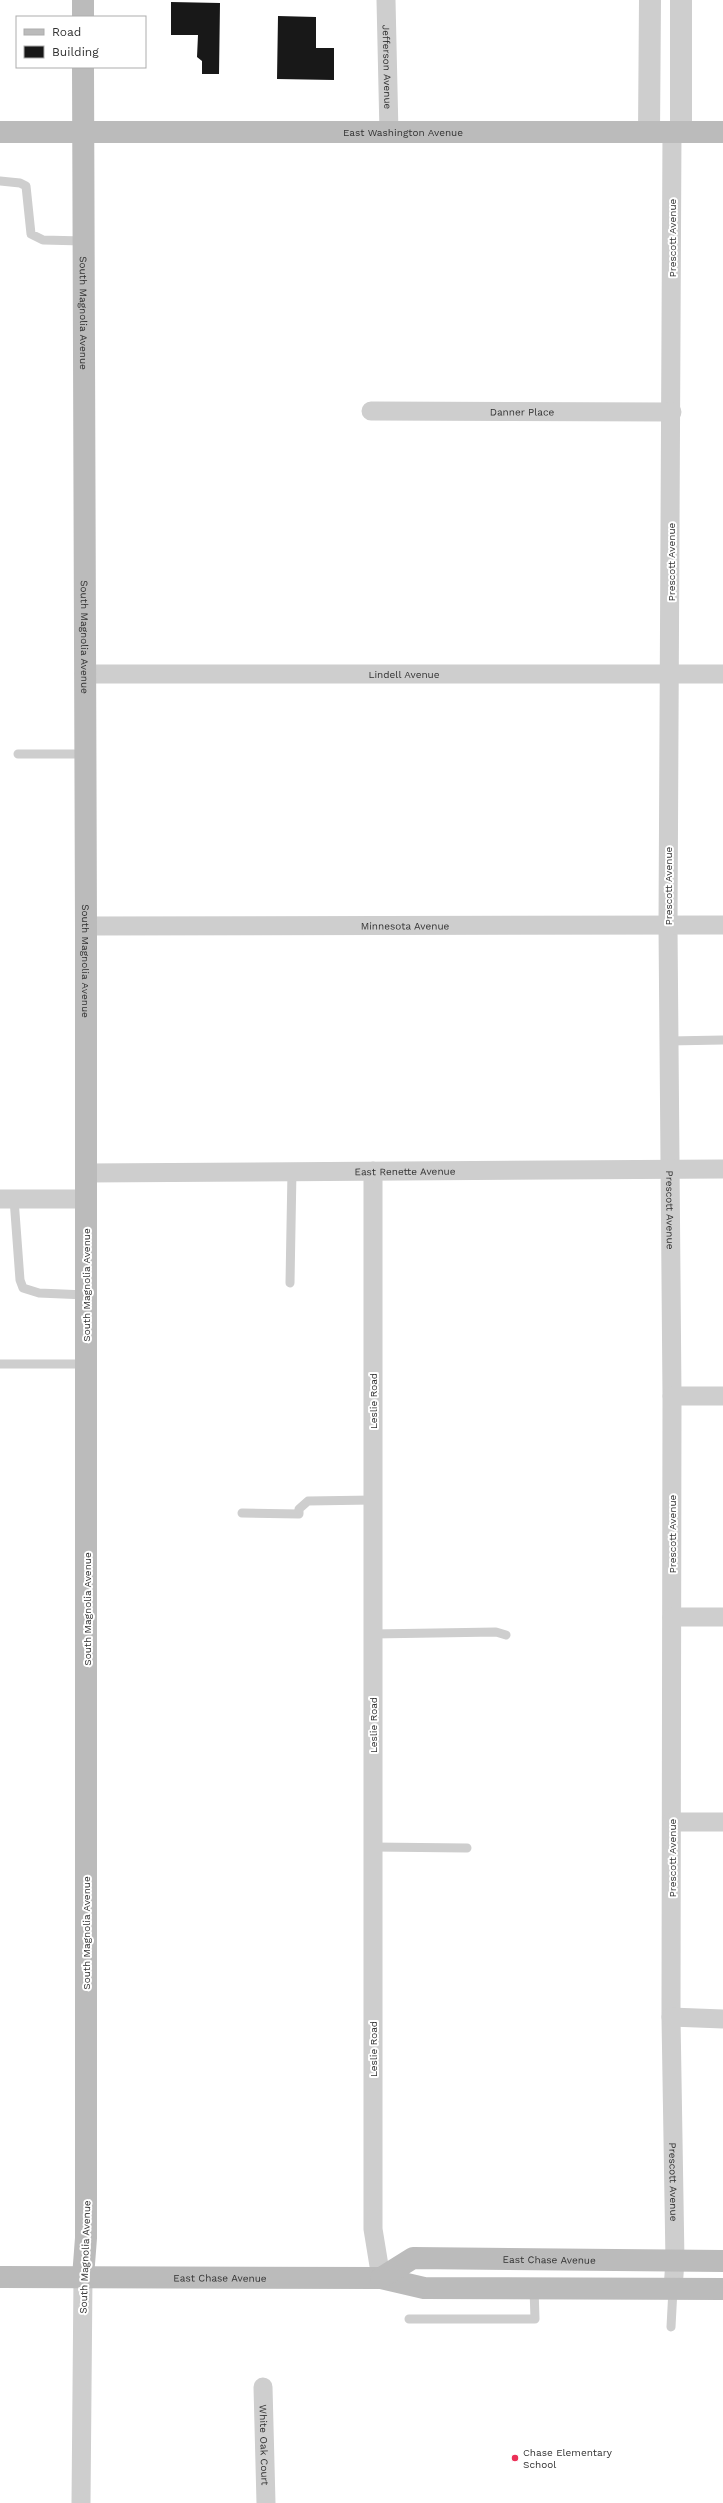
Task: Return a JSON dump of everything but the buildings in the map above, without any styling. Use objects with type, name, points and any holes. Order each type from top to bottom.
[{"type":"main road","points":[[83,0],[83,16]]},
{"type":"main road","name":"South Magnolia Avenue","points":[[83,68],[86,926],[86,2238],[83,2277]]},
{"type":"main road","name":"East Washington Avenue","points":[[0,132],[723,132]]},
{"type":"main road","name":"East Chase Avenue","points":[[381,2278],[413,2258],[723,2261]]},
{"type":"main road","name":"East Chase Avenue","points":[[0,2277],[381,2278],[424,2288],[723,2289]]},
{"type":"street","name":"Jefferson Avenue","points":[[386,0],[388,133]]},
{"type":"street","points":[[649,132],[650,0]]},
{"type":"street","name":"Prescott Avenue","points":[[673,2288],[675,2260],[671,2017],[672,1396],[668,926],[672,412],[676,132],[681,0]]},
{"type":"street","name":"Danner Place","points":[[371,411],[672,412]]},
{"type":"street","name":"Lindell Avenue","points":[[84,674],[723,674]]},
{"type":"street","name":"Minnesota Avenue","points":[[86,926],[723,926]]},
{"type":"street","name":"East Renette Avenue","points":[[86,1173],[723,1169]]},
{"type":"street","name":"Leslie Road","points":[[373,1171],[373,2229],[381,2278]]},
{"type":"street","points":[[7,1199],[86,1198]]},
{"type":"street","points":[[672,1396],[723,1396]]},
{"type":"street","points":[[672,1617],[723,1617]]},
{"type":"street","points":[[672,1822],[723,1822]]},
{"type":"street","points":[[671,2017],[723,2019]]},
{"type":"street","name":"South Magnolia Avenue","points":[[81,2503],[83,2277]]},
{"type":"street","name":"White Oak Court","points":[[264,2387],[266,2503]]},
{"type":"lane","points":[[0,181],[20,183],[26,186],[31,234],[43,240],[83,241]]},
{"type":"lane","points":[[18,754],[85,754]]},
{"type":"lane","points":[[669,1040],[723,1040]]},
{"type":"lane","points":[[290,1283],[292,1171]]},
{"type":"lane","points":[[7,1199],[20,1280],[23,1288],[39,1294],[86,1295]]},
{"type":"lane","points":[[0,1364],[86,1364]]},
{"type":"lane","points":[[242,1513],[299,1514],[299,1509],[308,1501],[373,1500]]},
{"type":"lane","points":[[373,1634],[496,1632],[506,1635]]},
{"type":"lane","points":[[373,1847],[467,1848]]},
{"type":"lane","points":[[409,2319],[535,2319],[534,2288]]},
{"type":"lane","points":[[671,2326],[673,2288]]},
{"type":"place","name":"Chase Elementary School","points":[[515,2458]]}]
